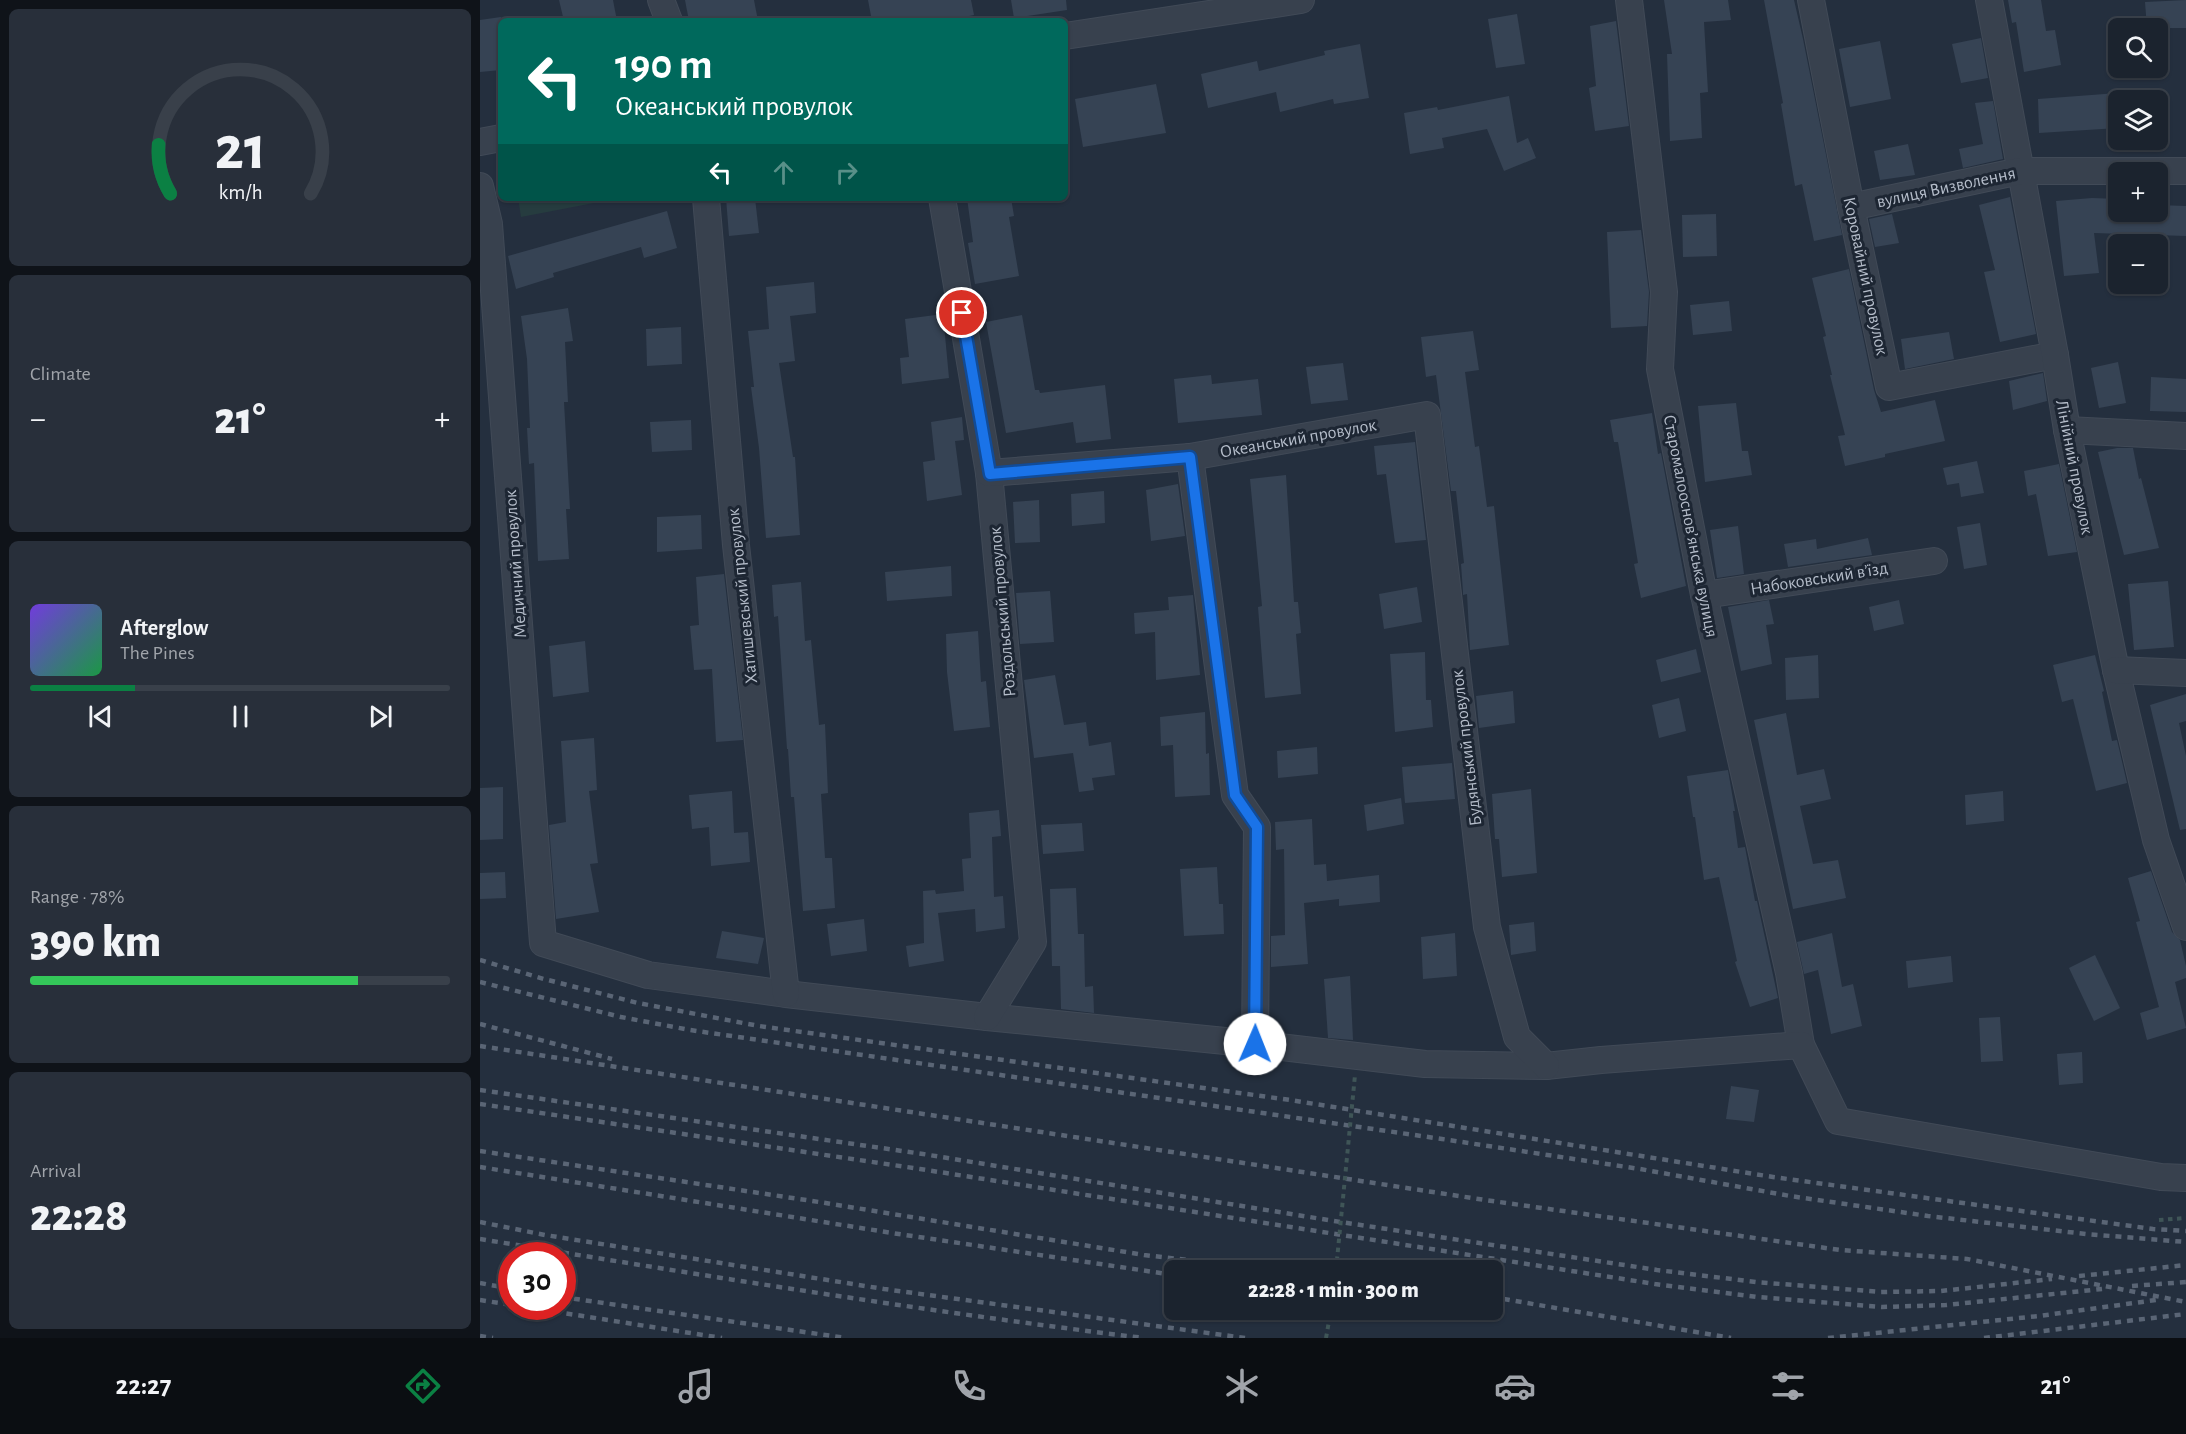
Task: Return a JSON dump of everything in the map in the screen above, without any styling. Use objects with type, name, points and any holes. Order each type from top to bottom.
[{"type":"street","points":[[661,0],[668,18]]},
{"type":"street","points":[[1068,36],[1301,0]]},
{"type":"street","name":"Старомалооснов’янська вулиця","points":[[1629,0],[1664,292],[1660,369],[1704,595],[1789,973],[1802,1045],[1838,1121],[2161,1177],[2186,1178]]},
{"type":"street","name":"Коровайний провулок","points":[[1811,0],[1889,387],[2055,355]]},
{"type":"street","name":"Лінійний провулок","points":[[1989,0],[2067,430],[2116,670],[2156,840],[2186,927]]},
{"type":"street","points":[[480,142],[498,139]]},
{"type":"street","name":"вулиця Визволення","points":[[1851,207],[2020,171],[2186,171]]},
{"type":"street","name":"Медичний провулок","points":[[480,186],[489,224],[543,943],[648,975],[786,994]]},
{"type":"street","name":"Хатишевський провулок","points":[[706,201],[736,545],[786,994]]},
{"type":"street","name":"Роздольський провулок","points":[[943,201],[990,474],[1033,942],[987,1017]]},
{"type":"street","name":"Океанський провулок","points":[[990,474],[1190,457],[1427,415]]},
{"type":"street","name":"Будянський провулок","points":[[1427,415],[1487,927],[1517,1037],[1546,1066]]},
{"type":"street","points":[[2067,430],[2186,436]]},
{"type":"street","points":[[1190,457],[1235,795],[1257,827],[1255,1044]]},
{"type":"street","name":"Набоковський в’їзд","points":[[1704,595],[1934,561]]},
{"type":"street","points":[[2116,670],[2186,673]]},
{"type":"street","points":[[786,994],[1425,1064],[1546,1066],[1802,1045]]},
{"type":"path","points":[[1337,1260],[1354,1075]]},
{"type":"path","points":[[2159,1220],[2186,1218]]},
{"type":"path","points":[[1326,1338],[1329,1320]]},
{"type":"green space","points":[[518,201],[604,201],[521,217]]},
{"type":"building","points":[[559,0],[613,0],[616,18],[563,18]]},
{"type":"building","points":[[685,0],[754,0],[757,18],[688,18]]},
{"type":"building","points":[[868,0],[971,0],[974,15],[960,18],[871,18]]},
{"type":"building","points":[[1011,0],[1066,0],[1067,10],[1014,18]]},
{"type":"building","points":[[1664,0],[1728,0],[1731,20],[1704,22],[1708,92],[1700,93],[1702,138],[1670,141],[1667,54],[1672,54]]},
{"type":"building","points":[[1764,0],[1794,0],[1842,235],[1814,241],[1802,184],[1795,186],[1781,104],[1783,103]]},
{"type":"building","points":[[2008,0],[2041,0],[2046,31],[2055,30],[2061,65],[2024,72],[2016,22],[2012,23]]},
{"type":"building","points":[[2186,0],[2186,28],[2168,28],[2168,18],[2146,18],[2145,2]]},
{"type":"building","points":[[1517,14],[1525,64],[1496,68],[1488,19]]},
{"type":"building","points":[[501,17],[498,18],[498,70],[480,72],[480,20]]},
{"type":"building","points":[[1616,21],[1629,126],[1595,131],[1589,88],[1596,86],[1590,26]]},
{"type":"building","points":[[1981,38],[1988,78],[1961,83],[1952,44]]},
{"type":"building","points":[[1880,41],[1891,99],[1850,107],[1839,49]]},
{"type":"building","points":[[1360,44],[1369,98],[1334,104],[1333,99],[1280,112],[1276,92],[1208,108],[1201,74],[1257,61],[1259,71],[1325,55],[1324,51]]},
{"type":"building","points":[[1156,84],[1166,133],[1083,147],[1075,99]]},
{"type":"building","points":[[2108,94],[2108,129],[2039,133],[2038,99]]},
{"type":"building","points":[[1509,96],[1517,143],[1528,138],[1536,158],[1504,171],[1487,129],[1442,138],[1444,148],[1410,154],[1404,113],[1437,107],[1438,110]]},
{"type":"building","points":[[1993,101],[2003,159],[1963,168],[1959,149],[1983,144],[1975,103]]},
{"type":"building","points":[[1908,144],[1915,175],[1880,180],[1874,151]]},
{"type":"building","points":[[2010,197],[2036,334],[2000,342],[1984,272],[1995,270],[1979,205]]},
{"type":"building","points":[[2108,199],[2108,222],[2168,222],[2168,205],[2186,206],[2186,236],[2094,233],[2099,273],[2064,276],[2056,201]]},
{"type":"building","points":[[726,201],[755,201],[759,233],[729,236]]},
{"type":"building","points":[[967,201],[1012,201],[1014,216],[1009,217],[1019,276],[975,284],[968,243],[973,242]]},
{"type":"building","points":[[667,211],[677,248],[644,258],[641,247],[553,273],[554,277],[516,289],[508,256]]},
{"type":"building","points":[[1716,214],[1717,256],[1683,257],[1682,215]]},
{"type":"building","points":[[1892,214],[1899,243],[1875,247],[1869,219]]},
{"type":"building","points":[[1641,230],[1649,292],[1647,326],[1611,328],[1607,232]]},
{"type":"building","points":[[1849,269],[1874,390],[1881,412],[1935,400],[1945,441],[1885,454],[1885,457],[1845,466],[1838,436],[1845,435],[1830,375],[1832,375],[1823,337],[1826,336],[1812,278]]},
{"type":"building","points":[[814,282],[816,313],[790,316],[795,361],[779,363],[793,457],[795,457],[800,535],[766,538],[759,448],[751,387],[754,387],[748,331],[769,329],[766,287]]},
{"type":"building","points":[[1729,301],[1732,331],[1693,335],[1690,305]]},
{"type":"building","points":[[568,308],[573,341],[565,342],[568,402],[564,402],[570,509],[566,509],[569,559],[538,561],[534,463],[529,464],[527,428],[530,428],[527,359],[521,316]]},
{"type":"building","points":[[943,314],[949,378],[902,384],[900,358],[909,357],[905,319]]},
{"type":"building","points":[[1022,315],[1035,390],[1039,390],[1040,393],[1105,385],[1111,439],[1076,443],[1073,422],[1006,433],[986,322]]},
{"type":"building","points":[[681,327],[682,364],[647,366],[646,329]]},
{"type":"building","points":[[1473,331],[1479,370],[1465,372],[1475,447],[1479,446],[1487,507],[1494,506],[1509,645],[1470,650],[1467,594],[1463,595],[1461,564],[1464,563],[1456,491],[1451,491],[1436,375],[1426,377],[1421,337]]},
{"type":"building","points":[[1949,332],[1954,359],[1905,369],[1901,339]]},
{"type":"building","points":[[2118,362],[2126,403],[2099,408],[2091,368]]},
{"type":"building","points":[[1343,363],[1348,400],[1311,404],[1306,367]]},
{"type":"building","points":[[2043,373],[2047,401],[2013,410],[2009,381]]},
{"type":"building","points":[[1211,375],[1212,384],[1258,379],[1262,415],[1178,423],[1174,379]]},
{"type":"building","points":[[2151,377],[2186,379],[2186,412],[2150,411]]},
{"type":"building","points":[[1736,403],[1742,451],[1748,451],[1752,475],[1705,482],[1698,406]]},
{"type":"building","points":[[1652,413],[1658,454],[1661,453],[1686,586],[1641,598],[1634,564],[1638,563],[1618,442],[1614,442],[1610,420]]},
{"type":"building","points":[[962,417],[964,440],[955,441],[962,495],[927,501],[923,462],[935,460],[931,422]]},
{"type":"building","points":[[691,420],[692,450],[652,452],[650,422]]},
{"type":"building","points":[[1415,442],[1426,540],[1395,543],[1386,474],[1377,475],[1374,446]]},
{"type":"building","points":[[2117,448],[2133,448],[2139,479],[2141,478],[2159,548],[2124,555],[2098,452]]},
{"type":"building","points":[[1977,461],[1984,493],[1961,497],[1959,483],[1947,485],[1943,468]]},
{"type":"building","points":[[2059,464],[2077,552],[2048,556],[2036,494],[2028,496],[2024,471]]},
{"type":"building","points":[[1286,475],[1294,602],[1298,602],[1301,633],[1296,634],[1301,694],[1265,698],[1258,607],[1262,606],[1250,479]]},
{"type":"building","points":[[1178,484],[1185,536],[1151,541],[1146,490]]},
{"type":"building","points":[[1104,491],[1105,523],[1072,526],[1071,494]]},
{"type":"building","points":[[1039,500],[1040,542],[1015,543],[1013,502]]},
{"type":"building","points":[[701,515],[702,549],[657,552],[657,517]]},
{"type":"building","points":[[1980,523],[1987,565],[1964,569],[1957,527]]},
{"type":"building","points":[[1738,526],[1744,574],[1717,578],[1710,530]]},
{"type":"building","points":[[1868,538],[1872,555],[1788,567],[1784,544],[1816,539],[1817,549]]},
{"type":"building","points":[[951,566],[952,596],[887,601],[885,572]]},
{"type":"building","points":[[724,574],[743,740],[716,742],[712,669],[694,670],[690,626],[699,625],[696,577]]},
{"type":"building","points":[[2168,581],[2174,647],[2134,650],[2128,584]]},
{"type":"building","points":[[801,582],[805,641],[811,640],[819,725],[825,724],[828,793],[821,794],[825,858],[832,858],[835,908],[803,911],[794,797],[791,797],[778,616],[774,617],[772,585]]},
{"type":"building","points":[[1417,587],[1422,622],[1384,629],[1379,594]]},
{"type":"building","points":[[1050,591],[1054,642],[1020,644],[1016,593]]},
{"type":"building","points":[[1193,595],[1200,675],[1156,680],[1155,632],[1135,634],[1134,613],[1169,610],[1168,597]]},
{"type":"building","points":[[1769,600],[1774,624],[1766,625],[1772,664],[1741,671],[1728,607]]},
{"type":"building","points":[[1899,600],[1904,624],[1874,631],[1869,607]]},
{"type":"building","points":[[978,631],[981,682],[986,681],[990,727],[954,731],[947,672],[946,634]]},
{"type":"building","points":[[585,641],[589,692],[553,697],[549,646]]},
{"type":"building","points":[[1696,649],[1701,672],[1661,682],[1656,660]]},
{"type":"building","points":[[1425,652],[1426,700],[1431,700],[1433,727],[1395,732],[1390,654]]},
{"type":"building","points":[[1818,655],[1819,698],[1786,700],[1785,658]]},
{"type":"building","points":[[2095,655],[2104,691],[2102,692],[2112,741],[2117,740],[2127,783],[2096,791],[2073,699],[2062,702],[2053,665]]},
{"type":"building","points":[[1055,675],[1064,725],[1086,722],[1089,746],[1111,742],[1115,775],[1092,778],[1094,790],[1079,792],[1073,753],[1034,758],[1024,680]]},
{"type":"building","points":[[1513,691],[1515,723],[1479,728],[1476,696]]},
{"type":"building","points":[[2186,694],[2186,721],[2179,723],[2186,756],[2186,829],[2180,830],[2150,705]]},
{"type":"building","points":[[1679,698],[1686,731],[1659,738],[1652,705]]},
{"type":"building","points":[[1205,712],[1210,795],[1175,797],[1173,745],[1161,746],[1160,717]]},
{"type":"building","points":[[1786,713],[1797,775],[1824,769],[1831,799],[1800,806],[1813,864],[1838,860],[1846,898],[1793,909],[1754,720]]},
{"type":"building","points":[[594,738],[597,790],[589,791],[598,863],[590,864],[599,912],[556,919],[549,825],[566,822],[561,741]]},
{"type":"building","points":[[1317,747],[1318,774],[1278,778],[1277,751]]},
{"type":"building","points":[[1452,763],[1455,799],[1405,803],[1402,767]]},
{"type":"building","points":[[1728,770],[1738,848],[1745,847],[1778,998],[1750,1007],[1735,962],[1737,961],[1719,877],[1704,880],[1687,776]]},
{"type":"building","points":[[503,787],[503,839],[480,840],[480,788]]},
{"type":"building","points":[[1531,789],[1537,873],[1502,877],[1499,839],[1495,839],[1492,794]]},
{"type":"building","points":[[732,791],[734,833],[748,832],[750,862],[711,866],[709,827],[692,829],[689,795]]},
{"type":"building","points":[[2003,791],[2004,821],[1966,825],[1965,795]]},
{"type":"building","points":[[1401,798],[1404,824],[1367,831],[1364,805]]},
{"type":"building","points":[[999,810],[1001,836],[992,837],[994,897],[1003,896],[1005,928],[976,932],[975,909],[938,913],[944,961],[909,967],[906,946],[924,943],[923,891],[935,890],[936,894],[964,891],[962,859],[971,858],[969,813]]},
{"type":"building","points":[[1312,819],[1314,865],[1326,864],[1327,881],[1379,875],[1380,902],[1339,906],[1339,899],[1304,903],[1308,964],[1271,967],[1271,936],[1285,935],[1284,849],[1276,850],[1275,822]]},
{"type":"building","points":[[1082,823],[1084,851],[1043,854],[1041,825]]},
{"type":"building","points":[[1217,867],[1219,904],[1223,904],[1224,934],[1184,936],[1180,869]]},
{"type":"building","points":[[2151,871],[2172,932],[2180,940],[2186,966],[2186,978],[2175,982],[2186,1028],[2147,1040],[2140,1013],[2159,1007],[2136,922],[2140,921],[2128,878]]},
{"type":"building","points":[[505,872],[506,898],[480,899],[480,873]]},
{"type":"building","points":[[1076,888],[1078,934],[1084,934],[1085,987],[1093,986],[1094,1013],[1061,1009],[1060,966],[1052,966],[1050,889]]},
{"type":"building","points":[[864,919],[867,951],[831,956],[827,924]]},
{"type":"building","points":[[1534,922],[1536,951],[1511,955],[1509,925]]},
{"type":"building","points":[[722,931],[764,938],[758,964],[716,958]]},
{"type":"building","points":[[1455,933],[1457,976],[1423,979],[1421,937]]},
{"type":"building","points":[[1832,933],[1842,987],[1853,984],[1862,1026],[1831,1034],[1818,970],[1804,974],[1797,942]]},
{"type":"building","points":[[2095,955],[2120,1008],[2094,1021],[2069,968]]},
{"type":"building","points":[[1951,956],[1953,982],[1908,988],[1906,961]]},
{"type":"building","points":[[1350,976],[1353,1040],[1328,1038],[1324,979]]},
{"type":"building","points":[[2000,1017],[2003,1061],[1981,1062],[1979,1018]]},
{"type":"building","points":[[2082,1052],[2083,1083],[2059,1085],[2057,1054]]},
{"type":"building","points":[[1731,1086],[1759,1090],[1754,1122],[1726,1119]]},
{"type":"railway","points":[[480,960],[638,1003],[759,1026],[1290,1100],[1773,1177],[2153,1229],[2186,1231]]},
{"type":"railway","points":[[480,982],[621,1017],[690,1030],[1442,1139],[1640,1169],[1790,1196],[1928,1216],[2086,1234],[2186,1242]]},
{"type":"railway","points":[[480,1024],[612,1059]]},
{"type":"railway","points":[[480,1046],[1485,1200],[1840,1250],[1967,1259],[2186,1302]]},
{"type":"railway","points":[[480,1090],[923,1154],[1334,1221],[1657,1270],[1756,1282],[1881,1292],[1941,1291],[2052,1279]]},
{"type":"railway","points":[[480,1104],[920,1169],[1655,1284],[1757,1297],[1882,1307],[1946,1305],[2102,1289]]},
{"type":"railway","points":[[480,1151],[1188,1260]]},
{"type":"railway","points":[[480,1167],[892,1233],[1164,1274]]},
{"type":"railway","points":[[480,1222],[545,1235],[884,1289],[1245,1338]]},
{"type":"railway","points":[[480,1239],[894,1304],[1144,1338]]},
{"type":"railway","points":[[2079,1276],[2186,1265]]},
{"type":"railway","points":[[2132,1286],[2186,1282]]},
{"type":"railway","points":[[480,1283],[498,1286]]},
{"type":"railway","points":[[576,1299],[846,1338]]},
{"type":"railway","points":[[1503,1299],[1731,1338]]},
{"type":"railway","points":[[480,1300],[498,1303]]},
{"type":"railway","points":[[1828,1338],[2039,1316],[2156,1300]]},
{"type":"railway","points":[[1984,1338],[2186,1314]]},
{"type":"railway","points":[[576,1315],[722,1338]]},
{"type":"railway","points":[[480,1336],[493,1338]]},
{"type":"route","points":[[962,313],[990,474],[1190,457],[1235,795],[1257,827],[1255,1044]]}]
